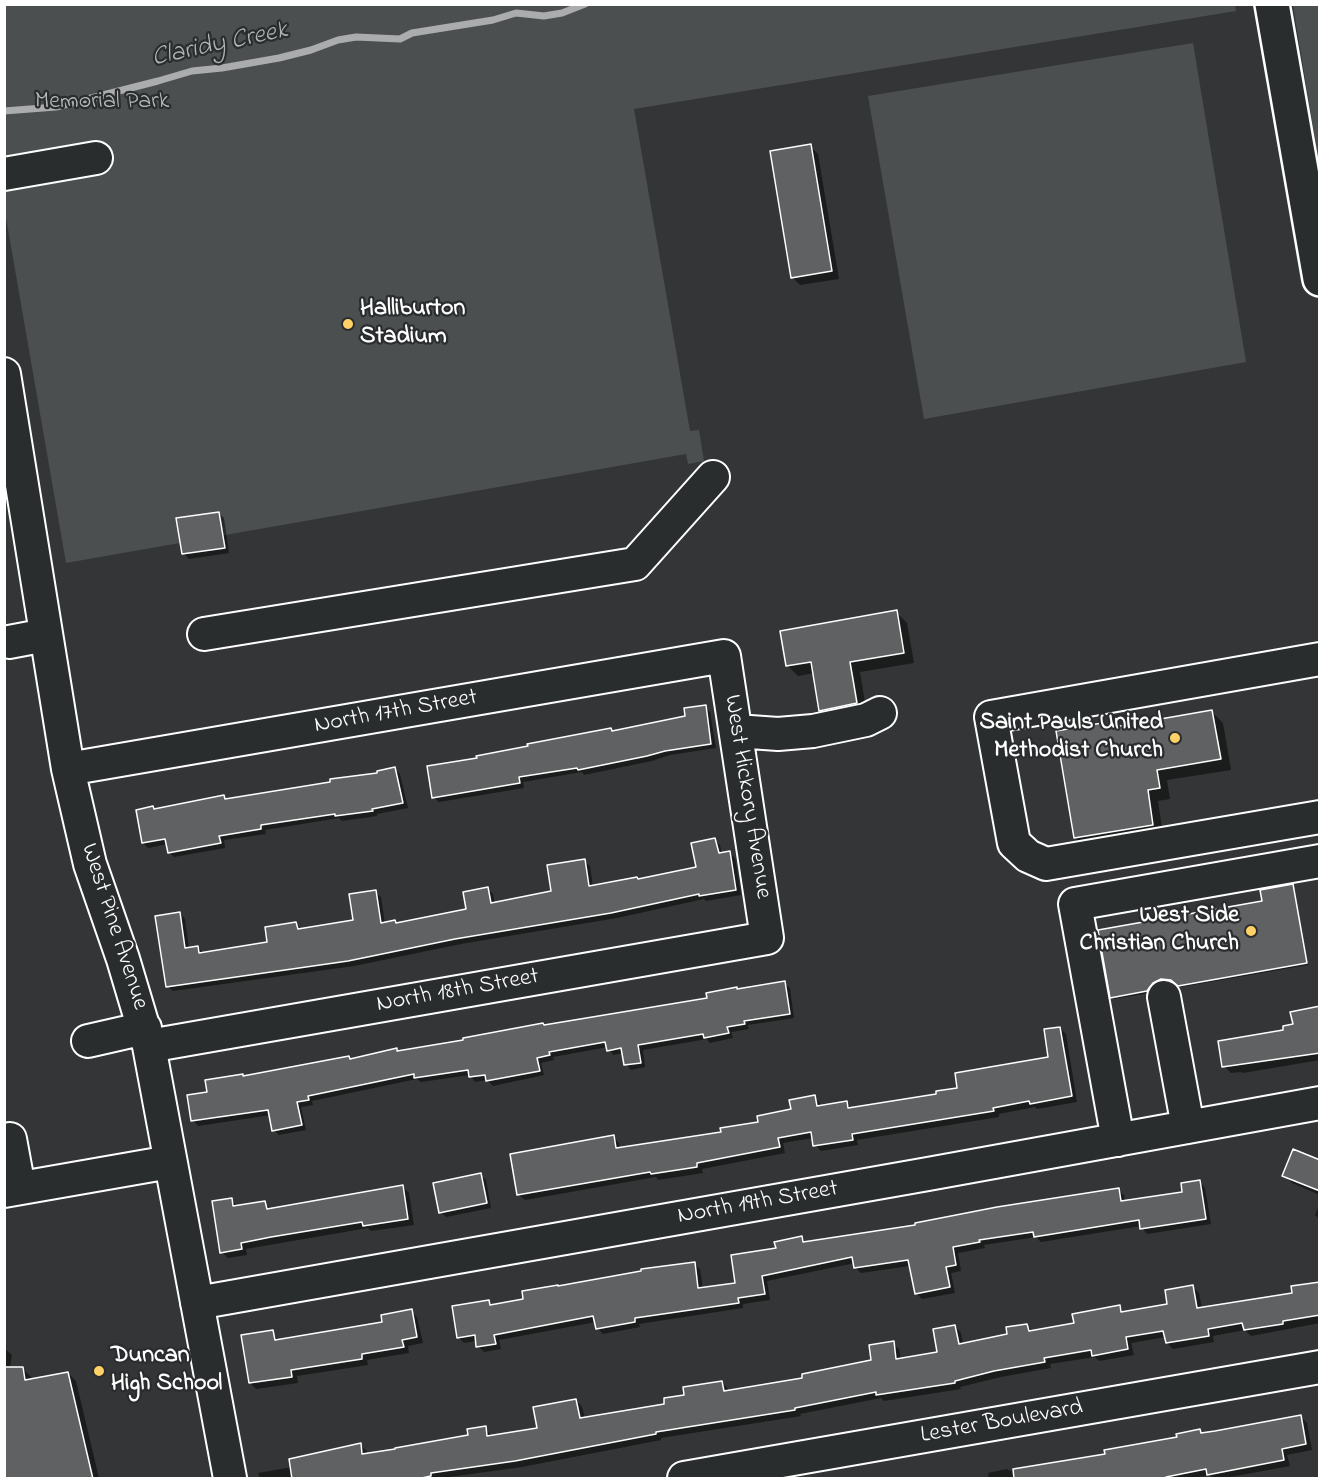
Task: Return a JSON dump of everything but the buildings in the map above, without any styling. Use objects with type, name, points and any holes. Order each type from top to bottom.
[{"type":"main road","points":[[1272,4],[1320,279]]},
{"type":"street","points":[[4,174],[96,158]]},
{"type":"street","name":"West Pine Avenue","points":[[4,374],[68,769],[90,864],[147,1037],[230,1479]]},
{"type":"street","points":[[204,634],[635,564],[713,477]]},
{"type":"street","points":[[9,642],[46,635]]},
{"type":"street","name":"North 17th Street","points":[[68,769],[724,656]]},
{"type":"street","name":"West Hickory Avenue","points":[[724,656],[767,938]]},
{"type":"street","points":[[1320,659],[991,717],[1014,843],[1028,856],[1046,864],[1320,817]]},
{"type":"street","points":[[736,731],[778,734],[813,731],[866,720],[880,713]]},
{"type":"street","points":[[1118,1140],[1075,904],[1320,861]]},
{"type":"street","name":"North 18th Street","points":[[88,1041],[147,1037],[767,938]]},
{"type":"street","points":[[1164,997],[1188,1127]]},
{"type":"street","name":"North 19th Street","points":[[197,1303],[1320,1103]]},
{"type":"street","points":[[10,1139],[12,1190],[170,1162]]},
{"type":"street","name":"Lester Boulevard","points":[[684,1479],[1320,1367]]},
{"type":"green space","name":"Halliburton Stadium","points":[[1235,4],[1236,11],[634,109],[690,431],[699,430],[704,461],[688,464],[686,454],[66,563],[5,212],[4,5]]},
{"type":"green space","points":[[1293,5],[1319,5],[1319,163]]},
{"type":"green space","points":[[1193,43],[1246,362],[924,419],[868,96]]},
{"type":"waterway","name":"Claridy Creek","points":[[4,111],[56,107],[192,71],[279,58],[338,40],[356,37],[400,39],[412,33],[493,20],[516,13],[544,16],[562,13],[585,4]]},
{"type":"place","name":"Halliburton Stadium","points":[[348,324]]},
{"type":"place","name":"Saint Pauls United Methodist Church","points":[[1175,738]]},
{"type":"place","name":"West Side Christian Church","points":[[1251,931]]},
{"type":"place","name":"Duncan High School","points":[[99,1371]]},
{"type":"park label","name":"Memorial Park","points":[[102,103]]}]
